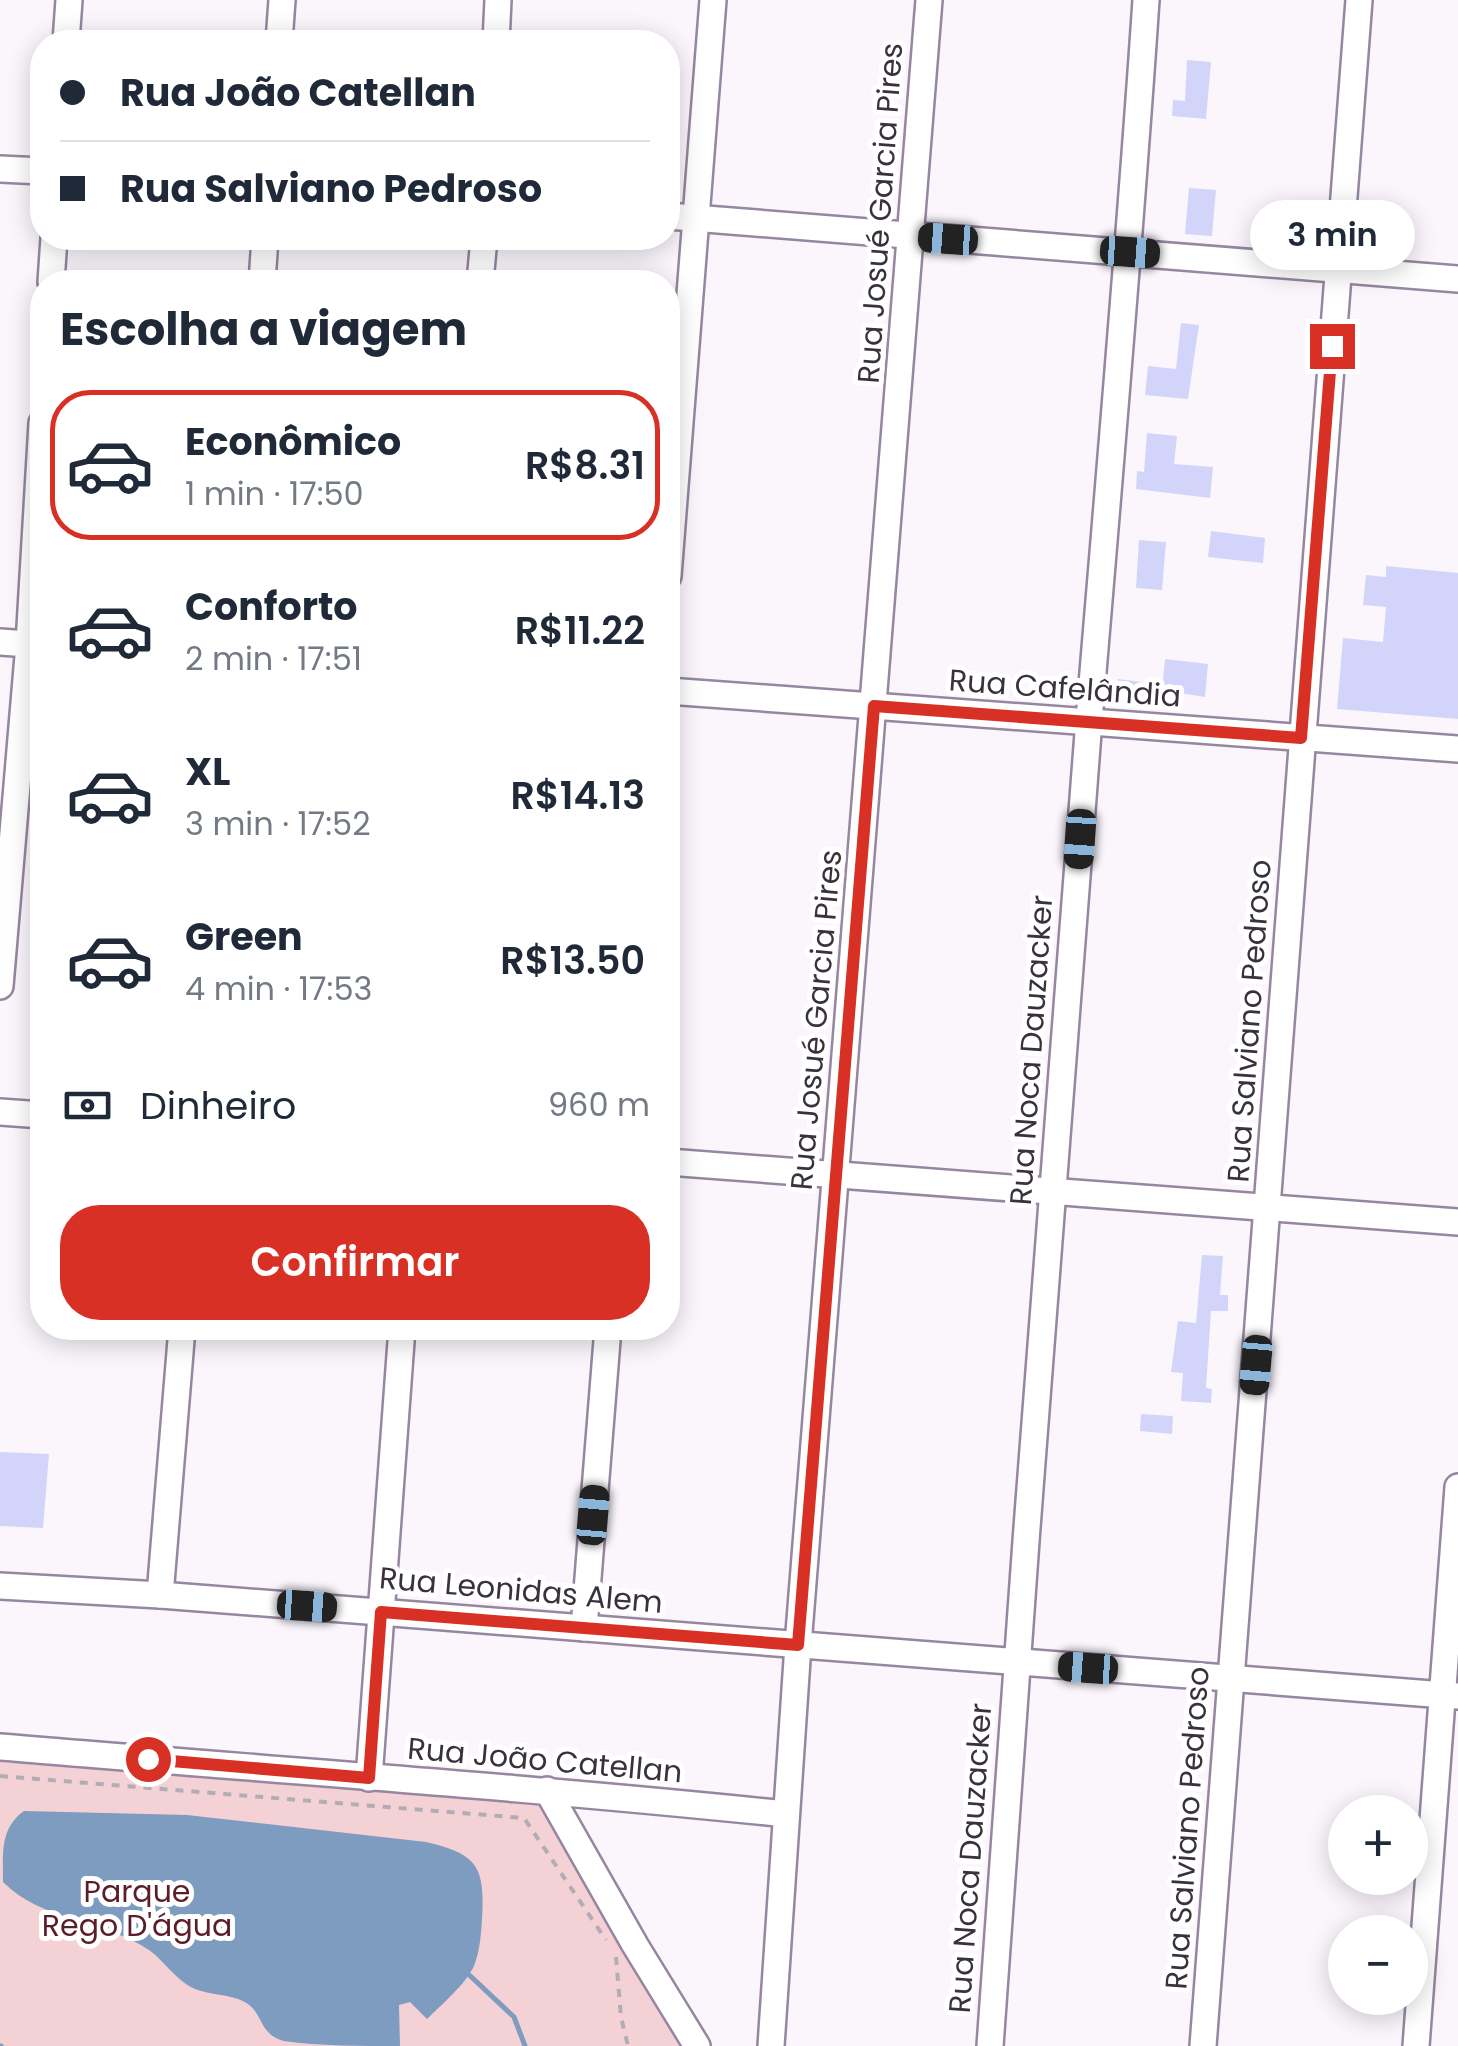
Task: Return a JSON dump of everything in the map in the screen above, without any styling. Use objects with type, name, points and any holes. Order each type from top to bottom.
[{"type":"street","points":[[67,30],[69,0]]},
{"type":"street","points":[[280,30],[282,0]]},
{"type":"street","points":[[497,30],[498,0]]},
{"type":"street","points":[[680,423],[713,0]]},
{"type":"street","name":"Rua Josué Garcia Pires","points":[[771,2046],[798,1645],[930,0]]},
{"type":"street","name":"Rua Noca Dauzacker","points":[[990,2046],[1089,722],[1130,252],[1146,0]]},
{"type":"street","name":"Rua Salviano Pedroso","points":[[1203,2046],[1359,0]]},
{"type":"street","points":[[0,168],[30,170]]},
{"type":"street","points":[[680,217],[1458,279]]},
{"type":"street","points":[[0,642],[30,644]]},
{"type":"street","name":"Rua Cafelândia","points":[[680,692],[1458,749]]},
{"type":"street","points":[[0,986],[30,701]]},
{"type":"street","points":[[0,1112],[30,1114]]},
{"type":"street","points":[[680,1163],[1458,1222]]},
{"type":"street","points":[[160,1594],[181,1340]]},
{"type":"street","points":[[369,1778],[401,1340]]},
{"type":"street","points":[[584,1628],[607,1340]]},
{"type":"street","points":[[1416,2046],[1450,1695],[1458,1487]]},
{"type":"street","name":"Rua Leonidas Alem","points":[[0,1586],[160,1594],[1450,1695]]},
{"type":"street","name":"Rua João Catellan","points":[[0,1747],[547,1790],[786,1814]]},
{"type":"street","points":[[547,1790],[697,2046]]},
{"type":"path","points":[[0,1776],[524,1818],[606,1940]]},
{"type":"path","points":[[616,1956],[621,2017],[628,2046]]},
{"type":"green space","name":"Parque Rego D'água","points":[[0,1762],[539,1799],[694,2046],[0,2046]]},
{"type":"water","points":[[24,1811],[187,1815],[443,1847],[467,1858],[479,1875],[482,1919],[474,1966],[427,2019],[410,2002],[399,2005],[400,2046],[284,2041],[270,2034],[248,2004],[189,1986],[154,1954],[131,1940],[36,1905],[3,1882],[7,1833]]},
{"type":"building","points":[[1187,60],[1211,62],[1206,119],[1172,116],[1173,100],[1185,101]]},
{"type":"building","points":[[1189,188],[1216,190],[1212,236],[1185,234]]},
{"type":"building","points":[[1181,323],[1199,325],[1188,399],[1145,395],[1148,366],[1176,369]]},
{"type":"building","points":[[1147,433],[1177,436],[1174,464],[1213,467],[1210,498],[1136,489],[1137,471],[1144,472]]},
{"type":"building","points":[[1211,531],[1265,538],[1263,563],[1208,557]]},
{"type":"building","points":[[1139,540],[1166,542],[1162,590],[1136,588]]},
{"type":"building","points":[[1386,566],[1458,573],[1458,719],[1337,709],[1343,638],[1383,642],[1386,607],[1363,605],[1366,575],[1386,577]]},
{"type":"building","points":[[1165,659],[1208,664],[1205,697],[1162,690]]},
{"type":"building","points":[[1118,679],[1150,683],[1147,705],[1115,701]]},
{"type":"building","points":[[1202,1255],[1223,1256],[1220,1295],[1228,1295],[1228,1311],[1211,1311],[1206,1388],[1212,1389],[1211,1403],[1181,1401],[1183,1373],[1171,1372],[1178,1321],[1196,1323]]},
{"type":"building","points":[[1141,1414],[1173,1416],[1172,1434],[1140,1431]]},
{"type":"building","points":[[0,1452],[49,1454],[43,1528],[0,1526]]},
{"type":"waterway","points":[[465,1971],[514,2017],[525,2046]]},
{"type":"route","points":[[148,1759],[369,1778],[381,1612],[798,1645],[874,706],[1301,738],[1332,346]]}]
